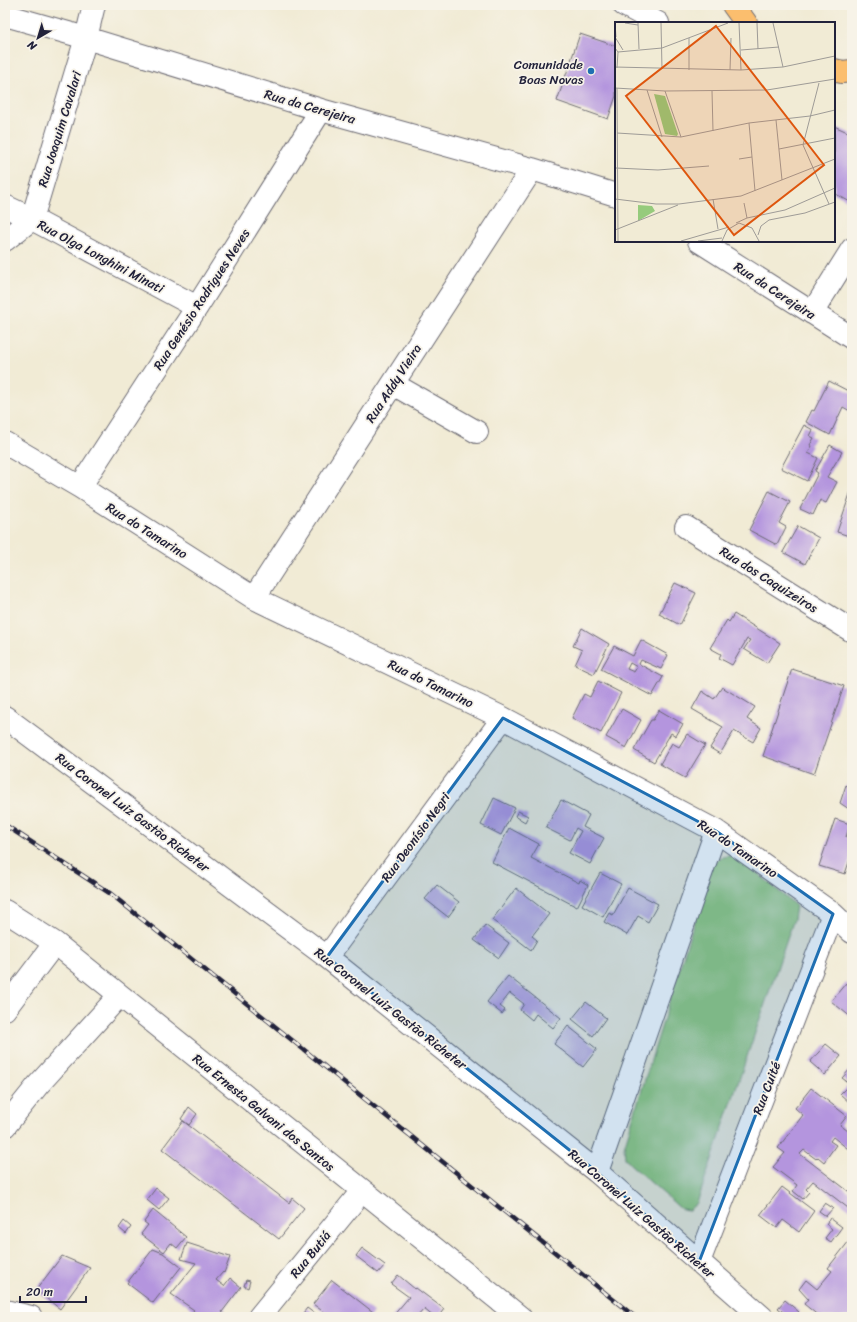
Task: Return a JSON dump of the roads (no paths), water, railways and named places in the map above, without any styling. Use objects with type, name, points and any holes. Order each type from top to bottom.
[{"type":"main road","points":[[733,5],[745,22]]},
{"type":"street","name":"Rua Joaquim Cavalari","points":[[32,219],[86,38],[94,5]]},
{"type":"street","points":[[624,5],[656,22]]},
{"type":"street","name":"Rua da Cerejeira","points":[[5,15],[86,38],[321,110],[532,169],[615,195]]},
{"type":"street","name":"Rua Genésio Rodrigues Neves","points":[[80,487],[197,307],[321,110]]},
{"type":"street","name":"Rua Addy Vieira","points":[[254,598],[532,169]]},
{"type":"street","name":"Rua Olga Longhini Minati","points":[[5,206],[197,307]]},
{"type":"street","points":[[5,240],[32,219]]},
{"type":"street","name":"Rua da Cerejeira","points":[[701,242],[852,338]]},
{"type":"street","points":[[812,313],[852,249]]},
{"type":"street","points":[[393,384],[477,432]]},
{"type":"street","name":"Rua do Tamarino","points":[[5,443],[80,487],[254,598],[503,718],[716,831],[833,914],[852,932]]},
{"type":"street","name":"Rua dos Caquizeiros","points":[[686,527],[852,631]]},
{"type":"street","name":"Rua Coronel Luiz Gastão Richeter","points":[[5,717],[327,956],[597,1172],[762,1317]]},
{"type":"street","name":"Rua Deonísio Negri","points":[[327,956],[503,718]]},
{"type":"street","points":[[597,1172],[716,831]]},
{"type":"street","name":"Rua Ernesta Galvani dos Santos","points":[[5,911],[55,943],[519,1317]]},
{"type":"street","name":"Rua Cuité","points":[[699,1262],[833,914]]},
{"type":"street","points":[[5,1009],[55,943]]},
{"type":"street","points":[[5,1126],[38,1085],[119,996]]},
{"type":"street","name":"Rua Butiá","points":[[259,1317],[362,1191]]},
{"type":"street","points":[[5,1311],[31,1317]]},
{"type":"railway","points":[[5,825],[111,894],[635,1317]]},
{"type":"place","name":"Comunidade Boas Novas","points":[[591,71]]}]
